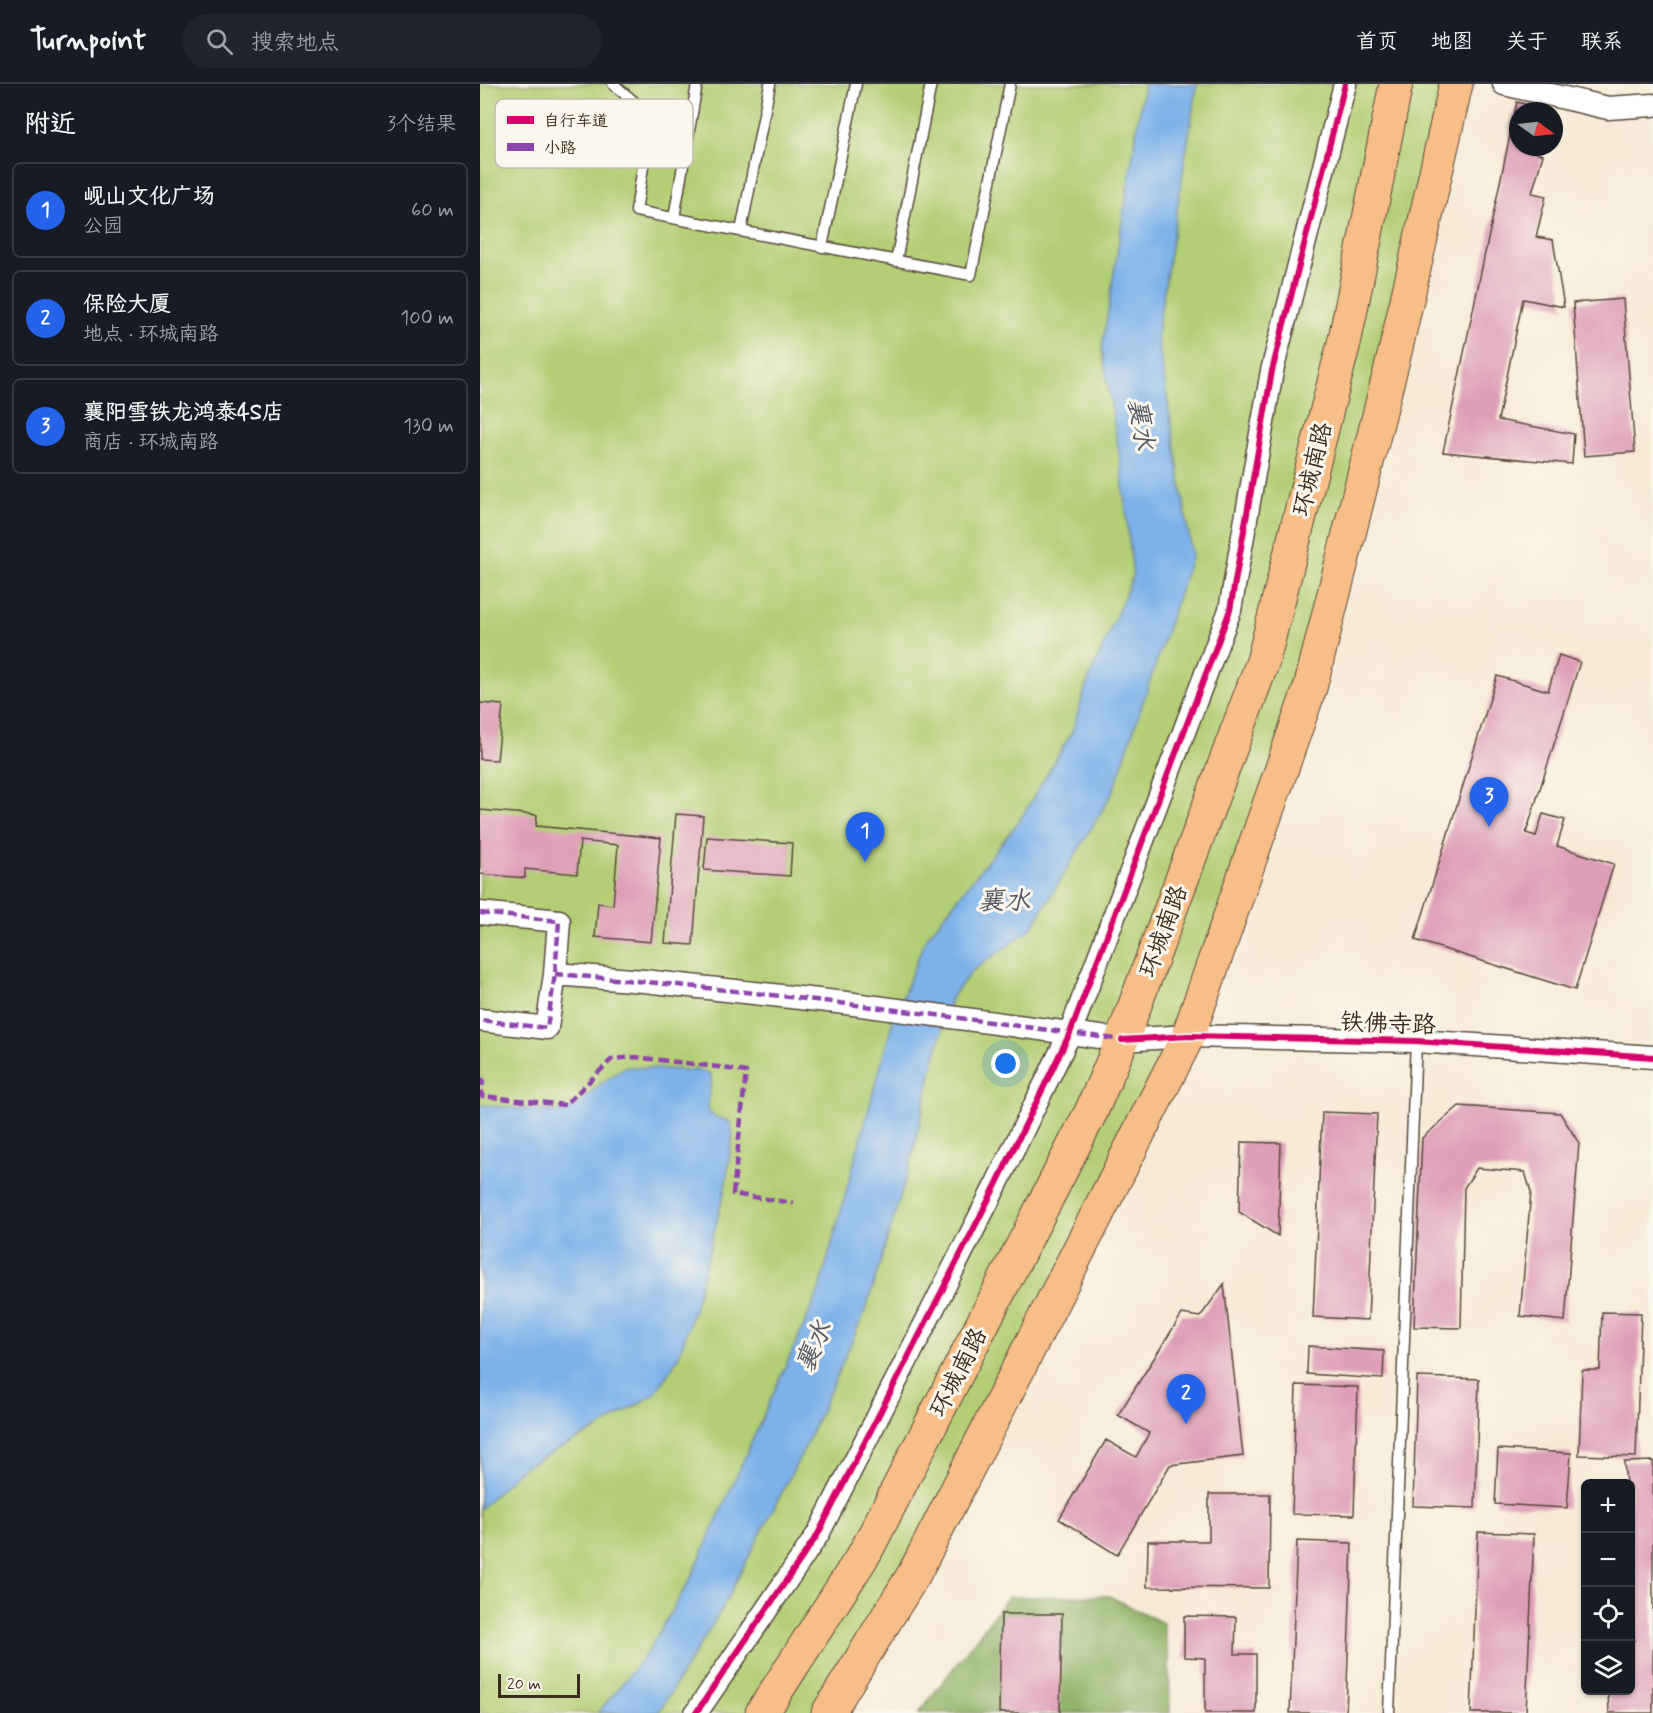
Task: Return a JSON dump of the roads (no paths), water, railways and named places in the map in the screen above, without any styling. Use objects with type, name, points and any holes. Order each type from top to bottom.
[{"type":"highway","name":"环城南路","points":[[762,1713],[866,1551],[1091,1112],[1122,1040],[1263,661],[1345,339],[1396,84]]},
{"type":"highway","points":[[828,1713],[914,1574],[1188,1036],[1310,688],[1396,348],[1456,84]]},
{"type":"street","points":[[696,1713],[818,1534],[997,1183],[1070,1033],[1230,610],[1272,371],[1345,84]]},
{"type":"street","points":[[1504,84],[1608,108],[1653,105]]},
{"type":"street","points":[[480,914],[559,921],[555,974],[547,1028],[480,1020]]},
{"type":"street","name":"铁佛寺路","points":[[555,974],[644,981],[846,1003],[1122,1040],[1188,1036],[1416,1041],[1653,1057]]},
{"type":"lane","points":[[613,84],[631,99]]},
{"type":"lane","points":[[693,107],[697,84]]},
{"type":"lane","points":[[741,231],[770,84]]},
{"type":"lane","points":[[822,247],[856,84]]},
{"type":"lane","points":[[896,261],[931,84]]},
{"type":"lane","points":[[643,168],[636,211],[971,275],[1010,84]]},
{"type":"lane","points":[[674,218],[683,168]]},
{"type":"lane","points":[[1389,1713],[1416,1041]]},
{"type":"water","name":"襄水","points":[[1144,84],[1197,84],[1157,334],[1192,555],[1113,792],[1031,929],[971,972],[951,998],[911,1161],[866,1309],[805,1447],[722,1609],[658,1713],[598,1713],[647,1653],[691,1578],[819,1291],[892,1024],[925,940],[1020,820],[1072,732],[1086,686],[1133,576],[1121,466],[1102,349]]},
{"type":"water","points":[[625,1067],[703,1071],[711,1074],[709,1110],[711,1114],[730,1122],[733,1133],[725,1189],[695,1306],[678,1358],[655,1394],[595,1430],[522,1468],[480,1509],[480,1105],[565,1112]]},
{"type":"place","name":"襄阳雪铁龙鸿泰4S店","points":[[1489,827]]},
{"type":"place","name":"岘山文化广场","points":[[865,862]]},
{"type":"place","name":"保险大厦","points":[[1186,1424]]}]
